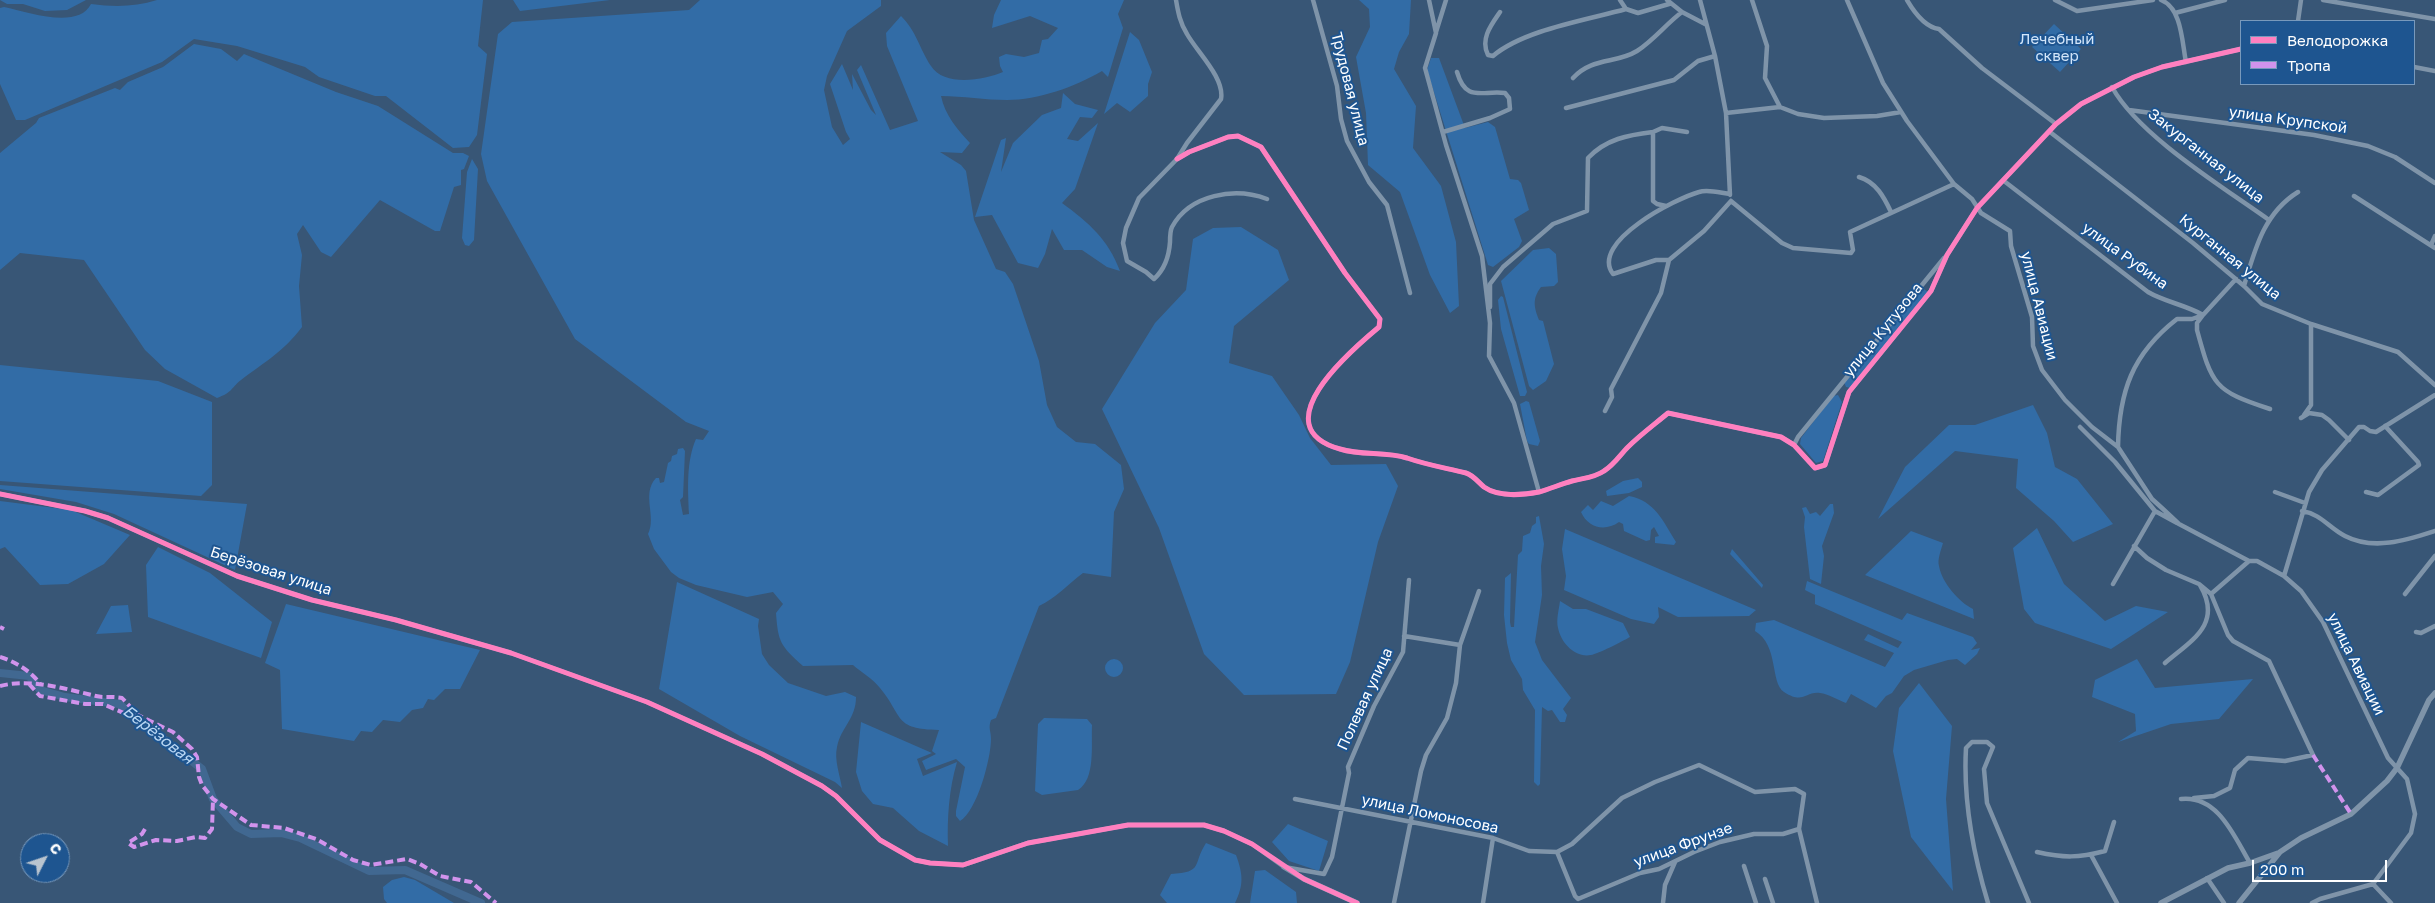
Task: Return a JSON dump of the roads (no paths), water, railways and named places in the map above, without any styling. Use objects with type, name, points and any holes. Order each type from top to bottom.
[{"type":"street","points":[[1176,0],[1180,19],[1187,34],[1208,62],[1222,92],[1217,106],[1187,143],[1177,159],[1139,198],[1126,228],[1123,243],[1127,262],[1154,279],[1160,273],[1169,256],[1171,228],[1196,202],[1215,196],[1251,193],[1267,199]]},
{"type":"street","name":"Трудовая улица","points":[[1314,0],[1337,86],[1341,120],[1347,142],[1370,182],[1387,205],[1410,292]]},
{"type":"street","points":[[1429,0],[1436,33]]},
{"type":"street","points":[[1446,0],[1425,68],[1482,256],[1490,323]]},
{"type":"street","points":[[1620,0],[1626,9]]},
{"type":"street","points":[[1700,0],[1715,56],[1726,113],[1731,201],[1782,243],[1793,248],[1851,253],[1853,250],[1850,232],[1954,184]]},
{"type":"street","points":[[1752,0],[1767,46],[1766,78],[1780,107]]},
{"type":"street","name":"улица Авиации","points":[[1847,0],[1883,83],[1901,112],[1954,184],[1972,199],[1981,213],[2010,231],[2011,246],[2032,317],[2033,346],[2042,370],[2072,407],[2092,427],[2118,447],[2152,499],[2179,524]]},
{"type":"street","points":[[1907,0],[1931,28],[1939,29],[1982,68],[2056,124]]},
{"type":"street","points":[[2054,0],[2077,11],[2153,0]]},
{"type":"street","points":[[2161,0],[2166,2],[2175,13],[2186,62]]},
{"type":"street","points":[[2175,13],[2225,0]]},
{"type":"street","points":[[2298,20],[2301,0]]},
{"type":"street","points":[[2323,0],[2435,19]]},
{"type":"street","points":[[1500,12],[1486,38],[1488,55],[1493,56],[1502,48],[1546,30],[1626,9],[1638,13],[1668,2],[1705,24]]},
{"type":"street","points":[[1573,78],[1579,72],[1597,62],[1635,52],[1664,30],[1682,12]]},
{"type":"street","name":"улица Кутузова","points":[[1794,445],[1798,437],[1839,384],[1946,255],[1977,208],[2071,110],[2112,87],[2155,70],[2240,49]]},
{"type":"street","points":[[1566,108],[1674,80],[1698,61],[1715,56]]},
{"type":"street","points":[[2415,67],[2435,70]]},
{"type":"street","points":[[1443,132],[1490,118],[1510,109],[1509,98],[1505,93],[1496,92],[1483,95],[1470,92],[1460,82],[1457,72]]},
{"type":"street","name":"Закурганная улица","points":[[2112,87],[2142,124],[2192,165],[2269,220]]},
{"type":"street","points":[[1726,113],[1780,107],[1798,114],[1824,118],[1877,116],[1901,112]]},
{"type":"street","name":"улица Крупской","points":[[2129,110],[2314,135],[2368,146],[2395,157],[2435,183]]},
{"type":"street","points":[[1177,159],[1189,152],[1228,137],[1238,136],[1261,147],[1345,273],[1380,319],[1379,327],[1340,362],[1320,387],[1308,407],[1307,418],[1310,427],[1318,437],[1327,444],[1341,450],[1398,455],[1439,469],[1468,474],[1492,491],[1513,494],[1539,492],[1514,403],[1489,356],[1490,284],[1494,276],[1553,224],[1582,215],[1588,211],[1588,158],[1598,147],[1611,140],[1632,134],[1653,132],[1662,128],[1687,132]]},
{"type":"street","points":[[1653,132],[1653,201],[1666,206]]},
{"type":"street","name":"Курганная улица","points":[[2050,132],[2236,279],[2262,304],[2311,324],[2398,352],[2435,386]]},
{"type":"street","points":[[1859,177],[1866,179],[1880,191],[1891,212]]},
{"type":"street","name":"улица Рубина","points":[[2004,181],[2148,292],[2161,300],[2195,310],[2203,315]]},
{"type":"street","points":[[1669,260],[1656,260],[1613,274],[1608,264],[1615,247],[1639,221],[1666,206],[1701,191],[1730,194]]},
{"type":"street","points":[[2244,286],[2256,246],[2269,220],[2289,198],[2298,192]]},
{"type":"street","points":[[2354,196],[2433,246],[2435,236]]},
{"type":"street","points":[[1605,411],[1615,381],[1661,294],[1669,260],[1704,231],[1731,201]]},
{"type":"street","name":"улица Кутузова","points":[[1539,492],[1574,480],[1596,476],[1605,471],[1628,446],[1668,413],[1768,433],[1788,440],[1815,468],[1825,465],[1849,392],[1931,291],[1946,255]]},
{"type":"street","points":[[2236,279],[2197,322],[2196,330],[2210,371],[2218,386],[2244,401],[2270,409]]},
{"type":"street","points":[[2118,447],[2122,397],[2127,382],[2150,345],[2177,320],[2192,319],[2203,315]]},
{"type":"street","points":[[2311,324],[2311,395],[2310,405],[2303,417],[2314,412],[2322,415],[2349,440]]},
{"type":"street","name":"улица Кутузова","points":[[1839,384],[1849,392]]},
{"type":"street","points":[[2284,576],[2304,503],[2322,470],[2361,426],[2376,432],[2435,395]]},
{"type":"street","points":[[2366,492],[2378,495],[2419,464],[2385,426]]},
{"type":"street","name":"улица Авиации","points":[[2080,427],[2115,462],[2155,511],[2249,561],[2257,561],[2284,576],[2301,591],[2323,622],[2388,758],[2407,779],[2415,814],[2411,833],[2373,884]]},
{"type":"street","points":[[2276,492],[2304,503]]},
{"type":"street","name":"Берёзовая улица","points":[[0,494],[93,513],[237,576],[312,600],[511,653],[647,702],[762,754],[822,786],[836,796],[880,840],[915,860],[930,864],[963,865],[1032,842],[1128,826],[1204,825],[1224,831],[1252,844],[1284,867]]},
{"type":"street","points":[[2113,584],[2155,511]]},
{"type":"street","points":[[2302,511],[2320,516],[2345,536],[2375,543],[2396,543],[2435,531]]},
{"type":"street","points":[[2134,546],[2147,558],[2166,570],[2200,584],[2212,594],[2228,635],[2233,641],[2269,661],[2313,756],[2285,762],[2248,758],[2235,770],[2230,788],[2214,796],[2181,799]]},
{"type":"street","points":[[2405,594],[2435,556]]},
{"type":"street","points":[[2212,594],[2249,561]]},
{"type":"street","name":"Полевая улица","points":[[1284,867],[1324,874],[1332,857],[1349,773],[1348,766],[1374,706],[1400,661],[1409,580]]},
{"type":"street","points":[[2165,663],[2204,628],[2210,610],[2208,599],[2200,584]]},
{"type":"street","points":[[1394,903],[1421,771],[1426,755],[1447,718],[1456,683],[1460,645],[1479,591]]},
{"type":"street","points":[[2416,632],[2421,633],[2435,626]]},
{"type":"street","points":[[1404,636],[1460,645]]},
{"type":"street","points":[[2161,903],[2228,868],[2250,863],[2280,852],[2300,838],[2351,814],[2387,781],[2397,768],[2429,700],[2435,693]]},
{"type":"street","points":[[1988,903],[1972,840],[1965,764],[1968,744],[1972,742],[1987,742],[1993,747],[1983,776],[1987,802],[2029,903]]},
{"type":"street","points":[[1557,852],[1572,844],[1622,798],[1655,782],[1699,765],[1755,792],[1795,789],[1804,794],[1799,829],[1817,903]]},
{"type":"street","points":[[2194,798],[2223,816],[2250,863]]},
{"type":"street","name":"улица Ломоносова","points":[[1295,799],[1493,838],[1529,851],[1557,852]]},
{"type":"street","points":[[2037,852],[2064,857],[2091,855],[2105,851],[2114,822]]},
{"type":"street","name":"улица Фрунзе","points":[[1557,852],[1575,896],[1578,899],[1640,873],[1660,869],[1720,842],[1754,834],[1782,834],[1799,829]]},
{"type":"street","points":[[1482,903],[1493,838]]},
{"type":"street","points":[[2239,903],[2280,852]]},
{"type":"street","points":[[2091,855],[2118,903]]},
{"type":"street","points":[[1663,903],[1665,885],[1675,862]]},
{"type":"street","points":[[1744,866],[1756,903]]},
{"type":"street","points":[[1284,867],[1357,903]]},
{"type":"street","points":[[2207,878],[2224,903]]},
{"type":"street","points":[[1765,880],[1773,903]]},
{"type":"street","points":[[2312,903],[2373,884],[2391,903]]},
{"type":"waterway","name":"Берёзовая","points":[[0,673],[29,676],[40,690],[65,697],[119,704],[202,769],[213,799],[237,827],[251,834],[281,833],[300,838],[369,871],[405,870],[481,903]]},
{"type":"park label","name":"Лечебный сквер","points":[[2057,48]]}]
